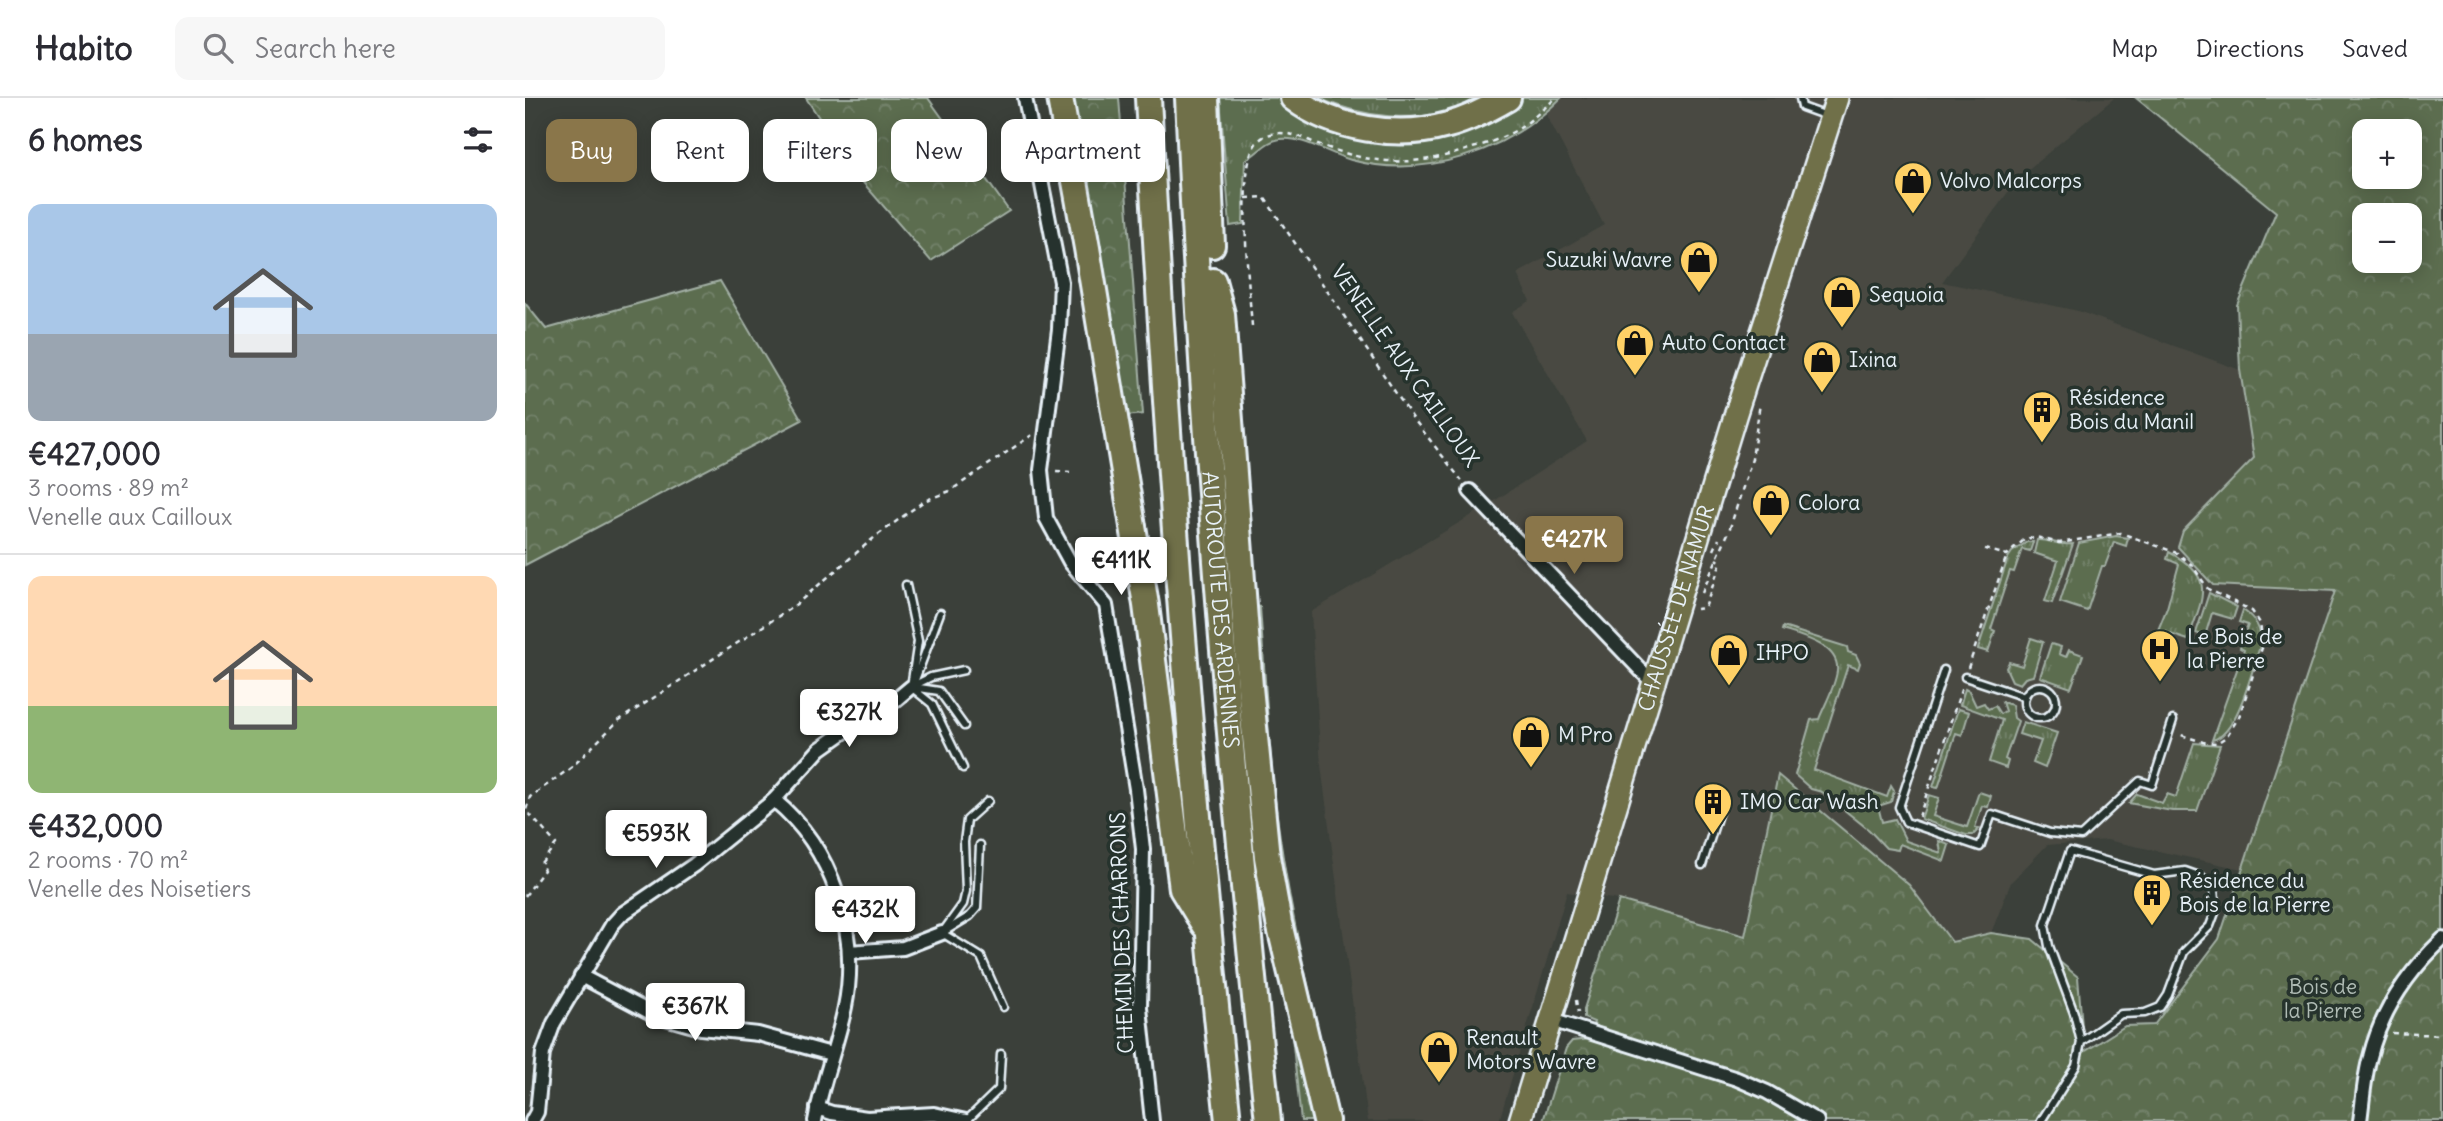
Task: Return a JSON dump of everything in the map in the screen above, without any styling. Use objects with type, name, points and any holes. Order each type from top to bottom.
[{"type":"highway","points":[[1059,98],[1087,248],[1146,605],[1182,889],[1208,932]]},
{"type":"highway","name":"AUTOROUTE DES ARDENNES","points":[[1147,98],[1161,345],[1208,932],[1228,1121]]},
{"type":"highway","name":"AUTOROUTE DES ARDENNES","points":[[1188,98],[1203,385],[1227,702],[1268,1121]]},
{"type":"highway","points":[[1206,98],[1213,281],[1239,644],[1227,702]]},
{"type":"highway","points":[[1293,98],[1328,118],[1352,125],[1407,131],[1447,125],[1481,114],[1507,98]]},
{"type":"highway","points":[[1213,281],[1222,314],[1250,687],[1267,857],[1279,923],[1326,1121]]},
{"type":"main road","name":"CHAUSSÉE DE NAMUR","points":[[1520,1121],[1653,683],[1834,108]]},
{"type":"street","name":"CHEMIN DES CHARRONS","points":[[1025,98],[1061,282],[1059,329],[1041,470],[1046,518],[1070,562],[1093,586],[1106,605],[1143,849],[1140,1008],[1152,1121]]},
{"type":"street","name":"VENELLE AUX CAILLOUX","points":[[1470,491],[1653,683]]},
{"type":"street","points":[[532,1121],[537,1112],[547,1040],[563,1005],[605,934],[622,914],[694,865],[774,800],[820,748],[886,708],[911,687]]},
{"type":"street","points":[[774,800],[802,827],[830,875],[844,917],[849,952],[845,1006],[816,1115],[832,1113],[867,1118],[934,1114],[966,1121]]},
{"type":"street","points":[[849,952],[903,948],[943,933]]},
{"type":"street","points":[[2360,1121],[2369,1058],[2378,1033],[2395,996],[2425,956],[2443,939]]},
{"type":"street","points":[[581,976],[655,1015],[701,1028],[758,1034],[831,1054]]},
{"type":"street","points":[[1551,1020],[1737,1079],[1767,1092],[1817,1121]]},
{"type":"lane","points":[[1800,98],[1802,107],[1834,108]]},
{"type":"lane","points":[[906,585],[918,641],[911,687]]},
{"type":"lane","points":[[911,687],[922,666],[940,613]]},
{"type":"lane","points":[[911,687],[931,677],[964,670]]},
{"type":"lane","points":[[1944,670],[1899,807],[1906,822],[1980,846],[1992,814],[2050,833],[2081,836],[2140,781],[2152,785],[2172,720]]},
{"type":"lane","points":[[1965,677],[2025,696]]},
{"type":"lane","points":[[911,687],[939,691],[964,726]]},
{"type":"lane","points":[[911,687],[932,705],[964,768]]},
{"type":"lane","points":[[2043,687],[2055,696],[2055,707],[2049,715],[2034,716],[2026,709],[2025,696],[2033,688],[2043,687]]},
{"type":"lane","points":[[943,933],[963,904],[966,891],[964,842],[967,820],[988,801]]},
{"type":"lane","points":[[1702,865],[1721,805]]},
{"type":"lane","points":[[943,933],[970,916],[977,908],[980,845]]},
{"type":"lane","points":[[2041,1121],[2076,1066],[2081,1042],[2074,1013],[2049,946],[2046,925],[2070,851],[2154,876],[2185,871],[2202,877],[2214,890],[2216,909],[2210,926],[2184,952],[2168,995],[2159,1007],[2145,1013],[2121,1014],[2081,1042]]},
{"type":"lane","points":[[943,933],[981,957],[1003,1007]]},
{"type":"lane","points":[[966,1121],[999,1089],[1001,1054]]},
{"type":"path","points":[[1252,326],[1246,235],[1248,160],[1255,144],[1266,135],[1282,132],[1356,157],[1389,162],[1440,159],[1483,145],[1521,127],[1556,98]]},
{"type":"path","name":"VENELLE AUX CAILLOUX","points":[[1246,198],[1264,197],[1412,417],[1470,491]]},
{"type":"path","points":[[1719,539],[1711,557],[1716,559],[1721,562],[1705,608],[1696,609],[1716,559],[1729,531],[1752,459],[1757,422]]},
{"type":"path","points":[[525,896],[544,870],[541,863],[556,844],[526,810],[530,797],[572,767],[618,721],[794,606],[875,537],[924,501],[950,491],[1047,426]]},
{"type":"path","points":[[1917,825],[2007,555],[2025,540],[2036,537],[2059,543],[2121,533],[2177,553],[2192,565],[2208,589],[2252,611],[2260,623],[2263,645],[2234,728],[2217,743],[2203,742],[2169,731]]},
{"type":"path","points":[[1985,549],[2007,555]]},
{"type":"path","points":[[2378,1033],[2443,1035]]},
{"type":"shaded area","points":[[1562,98],[2114,98],[2019,177],[1942,282],[2078,311],[2240,370],[2254,458],[2183,531],[2213,585],[2335,591],[2242,869],[2107,840],[2047,845],[2011,882],[1991,933],[1952,943],[1909,885],[1745,937],[1619,900],[1567,892],[1499,1121],[1368,1121],[1321,765],[1311,612],[1482,509],[1587,441],[1512,312],[1530,301],[1517,274],[1604,225],[1546,114]]},
{"type":"green space","points":[[806,98],[928,98],[943,119],[891,119],[891,182],[987,180],[1009,211],[931,261],[862,182],[877,182],[877,119],[820,119]]},
{"type":"green space","points":[[1070,98],[1119,98],[1121,119],[1074,119]]},
{"type":"green space","points":[[1220,98],[1278,98],[1358,135],[1519,98],[1561,98],[1517,133],[1464,156],[1436,163],[1379,165],[1351,160],[1298,140],[1275,140],[1245,160],[1243,224],[1230,226]]},
{"type":"green space","points":[[1318,98],[1479,98],[1440,113],[1399,117],[1358,111]]},
{"type":"green space","name":"Bois de la Pierre","points":[[2136,98],[2443,98],[2443,1121],[1543,1121],[1566,1048],[1572,1041],[1589,1039],[1594,1022],[1584,1018],[1584,1009],[1619,900],[1745,936],[1778,775],[1909,885],[1952,942],[1991,933],[2032,939],[2078,977],[2084,1052],[2125,1026],[2154,1025],[2219,939],[2335,591],[2213,585],[2178,547],[2183,531],[2254,458],[2240,370],[2237,305],[2276,212]]},
{"type":"green space","points":[[1085,182],[1125,182],[1143,414],[1126,416]]},
{"type":"green space","points":[[720,281],[802,420],[525,565],[525,303],[546,329]]},
{"type":"green space","points":[[2116,536],[2128,538],[2126,546],[2114,542],[2105,566],[2102,566],[2087,611],[2060,602],[2079,543]]},
{"type":"green space","points":[[2037,540],[2073,544],[2052,603],[2045,601],[2058,561],[2034,553]]},
{"type":"green space","points":[[2027,542],[2033,542],[2030,551],[2022,549],[2014,572],[2010,571],[1991,629],[1995,631],[1988,652],[1978,649],[2008,558]]},
{"type":"green space","points":[[2169,552],[2195,571],[2200,580],[2201,601],[2188,640],[2158,630],[2179,564],[2167,559]]},
{"type":"green space","points":[[2209,593],[2237,607],[2233,619],[2212,613],[2205,636],[2196,633]]},
{"type":"green space","points":[[1254,605],[1260,607],[1273,783],[1281,848],[1303,965],[1340,1121],[1332,1121],[1283,908]]},
{"type":"green space","points":[[2243,610],[2257,625],[2261,643],[2237,714],[2221,736],[2212,740],[2244,650],[2240,648],[2248,625],[2239,622]]},
{"type":"green space","points":[[1783,627],[1847,647],[1848,652],[1856,655],[1860,663],[1858,669],[1848,665],[1814,770],[1887,797],[1891,786],[1894,791],[1891,802],[1878,806],[1882,822],[1895,819],[1906,841],[1941,853],[1939,841],[1949,845],[1944,861],[1900,844],[1898,850],[1886,848],[1869,830],[1822,792],[1811,789],[1795,775],[1811,720],[1819,719],[1837,671],[1836,662],[1826,648],[1782,630]]},
{"type":"green space","points":[[2031,638],[2043,642],[2033,676],[2025,678],[2020,684],[2012,681],[2006,668],[2009,662],[2022,666]]},
{"type":"green space","points":[[2051,644],[2061,647],[2059,654],[2066,657],[2069,650],[2083,655],[2071,688],[2040,677]]},
{"type":"green space","points":[[1965,689],[1969,691],[1976,706],[1984,703],[1988,709],[1995,706],[2000,714],[2005,711],[2002,702],[2012,705],[2014,718],[2018,721],[2005,759],[2008,761],[2006,768],[1989,762],[2002,720],[1960,705]]},
{"type":"green space","points":[[1958,709],[1969,712],[1962,735],[1956,733],[1938,788],[1933,787]]},
{"type":"green space","points":[[2023,722],[2057,733],[2045,768],[2033,763],[2041,741],[2019,734]]},
{"type":"green space","points":[[2194,743],[2220,745],[2197,811],[2172,811],[2129,803],[2137,794],[2162,803],[2167,794],[2176,797]]},
{"type":"green space","points":[[1979,792],[1991,796],[1988,807],[1982,806],[1975,828],[1979,829],[1973,835],[1921,819],[1929,795],[1939,798],[1933,816],[1967,827]]},
{"type":"green space","points":[[1292,1036],[1313,1121],[1301,1121]]},
{"type":"place","name":"Volvo Malcorps","points":[[1913,215]]},
{"type":"place","name":"Suzuki Wavre","points":[[1699,294]]},
{"type":"place","name":"Sequoia","points":[[1842,329]]},
{"type":"place","name":"Auto Contact","points":[[1635,377]]},
{"type":"place","name":"Ixina","points":[[1822,394]]},
{"type":"place","name":"Résidence Bois du Manil","points":[[2042,444]]},
{"type":"place","name":"Colora","points":[[1771,537]]},
{"type":"place","name":"Le Bois de la Pierre","points":[[2160,683]]},
{"type":"place","name":"IHPO","points":[[1729,687]]},
{"type":"place","name":"M Pro","points":[[1531,769]]},
{"type":"place","name":"IMO Car Wash","points":[[1713,836]]},
{"type":"place","name":"Résidence du Bois de la Pierre","points":[[2152,927]]},
{"type":"place","name":"Renault Motors Wavre","points":[[1439,1084]]}]
